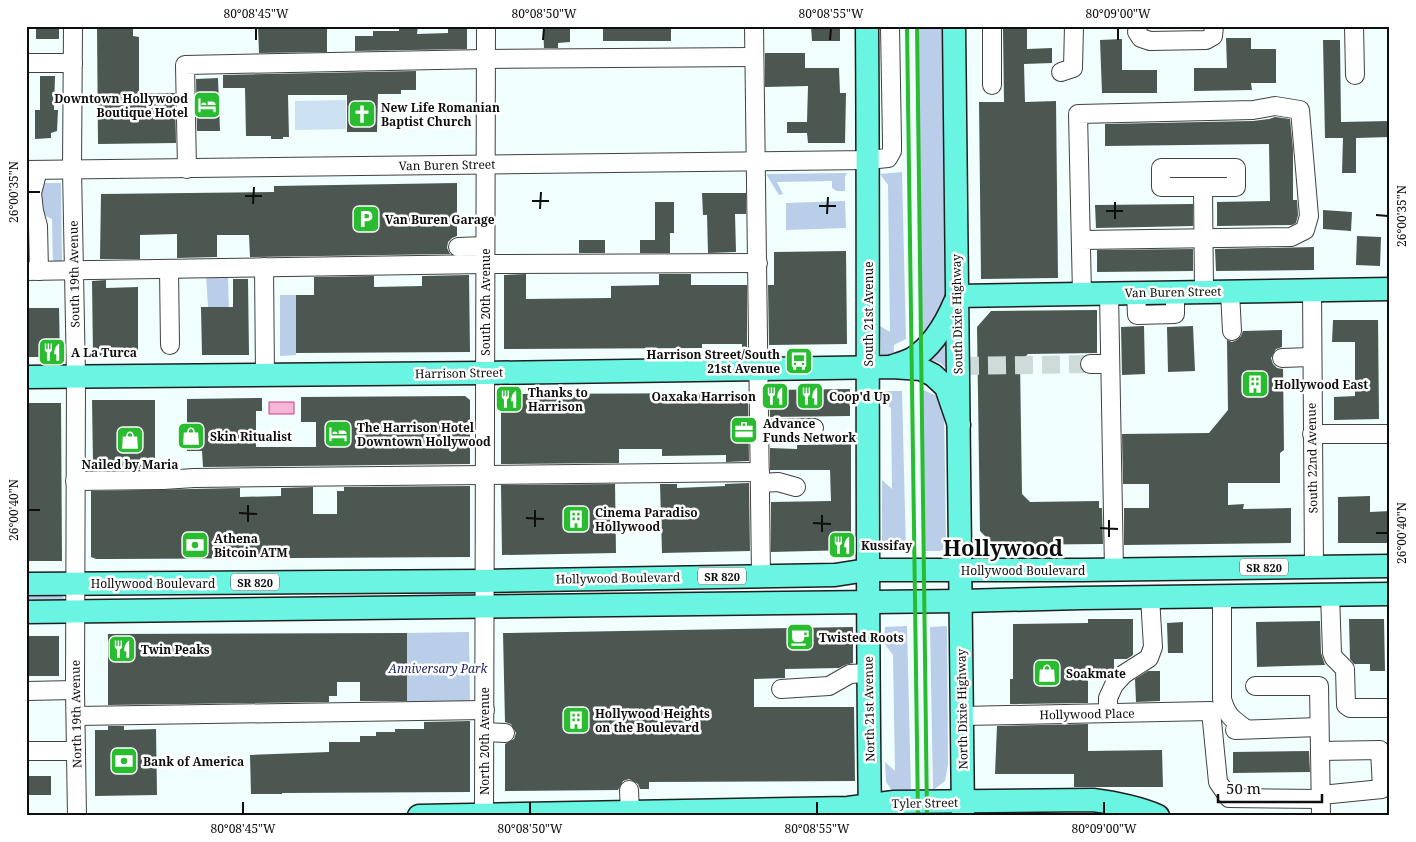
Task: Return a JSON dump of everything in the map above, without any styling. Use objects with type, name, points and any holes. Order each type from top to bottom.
[{"type":"main road","name":"South 21st Avenue","points":[[867,26],[869,368],[867,602]]},
{"type":"main road","name":"South Dixie Highway","points":[[954,26],[961,584]]},
{"type":"main road","name":"Van Buren Street","points":[[957,296],[1390,289]]},
{"type":"main road","name":"Harrison Street","points":[[892,367],[912,359],[934,338],[946,322],[957,296]]},
{"type":"main road","name":"Harrison Street","points":[[26,377],[892,367],[921,369],[933,375],[946,387],[959,425]]},
{"type":"main road","name":"Hollywood Boulevard","points":[[26,612],[867,602],[961,584],[1107,570],[1390,566]]},
{"type":"main road","name":"Hollywood Boulevard","points":[[26,584],[484,581],[835,575],[867,570],[961,584],[1114,597],[1390,594]]},
{"type":"main road","points":[[1107,570],[1114,597]]},
{"type":"main road","name":"North Dixie Highway","points":[[961,584],[963,809]]},
{"type":"main road","name":"North 21st Avenue","points":[[867,602],[870,811]]},
{"type":"main road","name":"Tyler Street","points":[[419,816],[764,813],[848,808],[870,811],[894,802],[963,809],[1080,808],[1116,803],[1142,809],[1158,816]]},
{"type":"street","name":"South 19th Avenue","points":[[73,26],[72,169],[76,376],[76,612]]},
{"type":"street","name":"South 20th Avenue","points":[[484,607],[486,26]]},
{"type":"street","points":[[754,26],[761,575]]},
{"type":"street","name":"Van Buren Street","points":[[32,170],[757,162],[888,158],[892,152],[890,26]]},
{"type":"street","points":[[992,26],[992,85]]},
{"type":"street","points":[[1061,72],[1073,68],[1074,26]]},
{"type":"street","points":[[1138,26],[1137,32],[1141,38],[1150,41],[1206,40],[1213,36],[1214,26]]},
{"type":"street","points":[[1354,26],[1355,75]]},
{"type":"street","points":[[187,169],[185,65],[486,59],[754,57]]},
{"type":"street","points":[[26,63],[73,63]]},
{"type":"street","points":[[1081,240],[1291,237],[1304,230],[1309,216],[1300,110],[1275,106],[1253,110],[1078,114],[1082,294]]},
{"type":"street","points":[[32,170],[32,193],[38,226],[33,271],[485,264],[758,263]]},
{"type":"street","points":[[1202,187],[1204,292]]},
{"type":"street","points":[[458,247],[485,246]]},
{"type":"street","points":[[264,267],[265,375]]},
{"type":"street","points":[[169,269],[170,345]]},
{"type":"street","name":"South 22nd Avenue","points":[[1312,290],[1314,567]]},
{"type":"street","points":[[1230,292],[1232,331]]},
{"type":"street","points":[[1107,570],[1110,364],[1109,293]]},
{"type":"street","points":[[1282,358],[1311,357]]},
{"type":"street","points":[[1090,364],[1110,364]]},
{"type":"street","points":[[760,428],[814,428]]},
{"type":"street","points":[[1312,434],[1390,434]]},
{"type":"street","points":[[75,481],[194,478],[484,476],[760,478],[796,487]]},
{"type":"street","points":[[1330,594],[1332,653],[1334,658],[1346,669],[1346,705],[1350,708],[1390,708]]},
{"type":"street","points":[[1222,596],[1222,699],[1231,718],[1246,729]]},
{"type":"street","points":[[1108,713],[1108,698],[1114,686],[1124,674],[1149,658],[1153,647],[1150,597]]},
{"type":"street","name":"North 20th Avenue","points":[[484,607],[484,815]]},
{"type":"street","name":"North 19th Avenue","points":[[76,612],[77,816]]},
{"type":"street","points":[[781,689],[829,686],[850,674],[868,673]]},
{"type":"street","points":[[1255,686],[1319,686],[1321,803]]},
{"type":"street","points":[[26,691],[75,690]]},
{"type":"street","points":[[76,716],[485,710]]},
{"type":"street","name":"Hollywood Place","points":[[962,716],[1211,711],[1213,730]]},
{"type":"street","points":[[1319,727],[1213,730],[1218,782],[1229,798],[1321,803],[1382,789],[1380,750],[1320,751]]},
{"type":"street","points":[[485,732],[505,733]]},
{"type":"street","points":[[26,751],[76,751]]},
{"type":"street","points":[[629,790],[630,813]]},
{"type":"green space","points":[[917,26],[944,26],[948,306],[921,341]]},
{"type":"green space","points":[[902,172],[906,339],[894,345],[894,359],[881,358],[880,326],[890,332],[888,185],[880,174]]},
{"type":"green space","points":[[847,173],[845,177],[845,191],[837,191],[832,188],[832,181],[777,182],[783,194],[779,195],[766,174]]},
{"type":"green space","points":[[38,183],[61,183],[62,265],[53,265],[52,219],[43,213],[39,204]]},
{"type":"green space","points":[[845,201],[846,228],[786,230],[786,203]]},
{"type":"green space","points":[[206,275],[228,276],[229,310],[208,307]]},
{"type":"green space","points":[[280,295],[296,295],[296,355],[280,356]]},
{"type":"green space","points":[[950,333],[951,373],[940,363],[926,358]]},
{"type":"green space","points":[[921,389],[944,399],[946,548],[940,551],[923,551]]},
{"type":"green space","points":[[882,391],[902,391],[906,552],[882,552],[882,480],[892,489],[891,408],[882,401]]},
{"type":"green space","points":[[26,590],[59,593],[65,599],[63,605],[26,608]]},
{"type":"green space","points":[[907,626],[911,792],[894,793],[886,782],[885,762],[895,771],[893,655],[884,643],[885,627]]},
{"type":"green space","points":[[947,626],[948,764],[945,781],[933,790],[930,627]]},
{"type":"green space","name":"Anniversary Park","points":[[469,632],[470,705],[407,704],[407,633]]},
{"type":"shaded area","points":[[346,100],[346,129],[295,130],[295,101]]},
{"type":"shaded area","points":[[269,402],[294,402],[294,414],[269,414]]},
{"type":"building","points":[[36,26],[59,26],[59,39],[36,39]]},
{"type":"building","points":[[97,26],[133,26],[133,36],[139,37],[139,93],[175,93],[176,143],[98,144]]},
{"type":"building","points":[[258,26],[327,26],[327,52],[259,53]]},
{"type":"building","points":[[403,26],[418,26],[417,34],[448,33],[448,26],[467,26],[467,49],[355,51],[355,36],[373,36],[373,31],[399,31],[399,28],[403,29]]},
{"type":"building","points":[[543,26],[570,26],[570,42],[558,43],[558,48],[544,48]]},
{"type":"building","points":[[603,26],[671,26],[671,41],[603,41]]},
{"type":"building","points":[[811,26],[840,26],[840,41],[812,41]]},
{"type":"building","points":[[1027,28],[1027,49],[1052,48],[1052,63],[1024,64],[1025,102],[1056,101],[1058,278],[981,279],[979,102],[1004,102],[1003,29]]},
{"type":"building","points":[[1226,38],[1251,38],[1251,49],[1276,49],[1276,83],[1251,83],[1252,90],[1194,91],[1194,68],[1227,68]]},
{"type":"building","points":[[1122,39],[1122,70],[1157,70],[1157,93],[1102,93],[1100,40]]},
{"type":"building","points":[[1323,40],[1340,40],[1341,122],[1390,121],[1390,137],[1356,138],[1356,173],[1342,173],[1343,138],[1325,138]]},
{"type":"building","points":[[765,53],[805,53],[805,68],[839,68],[840,93],[846,93],[845,143],[808,143],[807,133],[787,133],[787,122],[807,122],[808,86],[765,87]]},
{"type":"building","points":[[416,71],[416,90],[401,90],[401,94],[378,94],[377,132],[347,132],[347,95],[288,95],[289,137],[271,139],[271,136],[246,136],[245,88],[223,88],[223,75]]},
{"type":"building","points":[[40,76],[55,76],[54,110],[58,110],[57,131],[51,133],[51,138],[35,139],[35,110],[40,110]]},
{"type":"building","name":"Downtown Hollywood Boutique Hotel","points":[[218,78],[220,131],[197,131],[196,79]]},
{"type":"building","points":[[1275,117],[1290,119],[1293,149],[1293,200],[1297,200],[1298,215],[1296,223],[1292,225],[1217,226],[1217,202],[1270,201],[1269,144],[1105,146],[1105,124],[1253,121]]},
{"type":"building","points":[[457,183],[457,236],[448,242],[447,248],[450,254],[250,257],[249,235],[217,235],[217,257],[177,258],[177,234],[140,235],[140,259],[100,259],[101,194],[274,192],[274,186]]},
{"type":"building","points":[[702,193],[746,193],[746,214],[735,214],[736,252],[708,253],[707,215],[703,215]]},
{"type":"building","points":[[655,202],[674,202],[674,233],[670,233],[670,253],[640,253],[640,240],[655,240]]},
{"type":"building","points":[[1193,204],[1193,226],[1096,228],[1095,205]]},
{"type":"building","points":[[1323,210],[1352,212],[1351,231],[1323,229]]},
{"type":"building","points":[[1357,236],[1381,237],[1380,266],[1356,265]]},
{"type":"building","points":[[579,240],[605,240],[605,253],[579,253]]},
{"type":"building","points":[[1314,247],[1314,270],[1216,271],[1215,249]]},
{"type":"building","points":[[1193,249],[1193,271],[1097,272],[1097,250]]},
{"type":"building","points":[[846,251],[847,344],[769,345],[768,285],[774,285],[774,252]]},
{"type":"building","points":[[526,274],[526,299],[611,298],[611,286],[659,285],[659,274],[691,274],[691,285],[747,285],[747,347],[742,347],[742,344],[702,344],[702,348],[504,349],[504,275]]},
{"type":"building","points":[[469,275],[470,352],[296,353],[296,295],[314,295],[314,277],[374,276],[374,287],[422,286],[422,276]]},
{"type":"building","points":[[233,279],[248,279],[249,355],[202,355],[201,307],[233,307]]},
{"type":"building","points":[[106,280],[106,288],[138,287],[138,356],[93,356],[92,281]]},
{"type":"building","points":[[26,308],[59,308],[60,357],[26,357]]},
{"type":"building","points":[[1097,310],[1097,353],[1028,354],[1020,362],[1022,494],[1030,502],[1099,501],[1099,508],[1102,508],[1103,544],[994,545],[980,531],[977,327],[991,311]]},
{"type":"building","points":[[1333,320],[1378,320],[1379,419],[1334,420],[1334,397],[1355,396],[1355,342],[1332,342]]},
{"type":"building","points":[[1144,326],[1145,374],[1122,375],[1121,327]]},
{"type":"building","points":[[1193,326],[1195,371],[1168,372],[1167,327]]},
{"type":"building","name":"Hollywood East","points":[[1282,330],[1282,347],[1276,349],[1271,358],[1277,368],[1283,369],[1284,450],[1280,453],[1280,483],[1228,483],[1228,505],[1244,504],[1243,509],[1291,508],[1291,543],[1124,545],[1124,508],[1149,508],[1149,484],[1123,484],[1122,434],[1209,433],[1228,410],[1227,340],[1232,342],[1237,340],[1243,331]]},
{"type":"building","points":[[850,389],[850,416],[770,417],[769,390]]},
{"type":"building","points":[[748,393],[749,461],[726,462],[726,455],[662,456],[662,449],[619,449],[619,463],[501,464],[501,399],[506,394]]},
{"type":"building","points":[[465,396],[470,400],[470,464],[203,467],[202,451],[187,451],[187,399],[262,398],[262,411],[256,411],[256,447],[316,447],[316,422],[301,422],[301,397]]},
{"type":"building","points":[[92,400],[155,400],[155,469],[108,470],[108,463],[93,463]]},
{"type":"building","points":[[26,403],[61,403],[62,561],[26,561]]},
{"type":"building","points":[[851,444],[851,550],[771,552],[771,502],[831,501],[830,470],[770,470],[770,448],[797,449],[797,445]]},
{"type":"building","points":[[749,483],[750,551],[662,553],[660,484],[677,484],[677,488]]},
{"type":"building","points":[[615,484],[616,553],[502,555],[501,485]]},
{"type":"building","points":[[470,486],[470,557],[96,559],[91,557],[91,491],[240,488],[240,497],[281,496],[281,488],[313,487],[313,514],[337,514],[337,491],[344,491],[344,487]]},
{"type":"building","points":[[1370,496],[1370,512],[1390,511],[1390,543],[1338,543],[1338,497]]},
{"type":"building","points":[[1088,619],[1133,619],[1133,655],[1127,659],[1114,659],[1113,671],[1088,671],[1088,703],[1010,704],[1010,679],[1013,679],[1013,624],[1088,623]]},
{"type":"building","points":[[1349,619],[1384,619],[1385,671],[1370,671],[1370,664],[1354,664],[1350,659]]},
{"type":"building","points":[[1320,621],[1321,653],[1325,665],[1257,667],[1256,622]]},
{"type":"building","points":[[1183,622],[1183,653],[1168,653],[1167,623]]},
{"type":"building","points":[[853,627],[853,663],[839,668],[785,669],[785,678],[754,679],[754,707],[854,707],[855,781],[649,782],[649,789],[640,789],[638,784],[629,779],[623,781],[618,790],[505,791],[505,744],[514,739],[516,733],[511,724],[505,722],[503,633]]},
{"type":"building","points":[[407,633],[407,701],[360,701],[360,682],[337,682],[337,696],[329,696],[329,702],[108,705],[108,634]]},
{"type":"building","points":[[26,636],[59,636],[59,676],[26,676]]},
{"type":"building","points":[[1148,671],[1160,671],[1160,701],[1136,702],[1135,679]]},
{"type":"building","points":[[470,721],[470,792],[251,794],[250,755],[329,752],[329,742],[360,742],[360,736],[376,736],[376,732],[395,732],[395,729],[424,729],[424,722]]},
{"type":"building","points":[[1088,724],[1088,751],[1162,750],[1163,787],[1074,787],[1074,774],[995,774],[997,726]]},
{"type":"building","points":[[108,726],[124,726],[124,730],[156,729],[157,795],[95,796],[95,730],[108,730]]},
{"type":"building","points":[[1309,751],[1310,772],[1233,773],[1233,752]]},
{"type":"building","points":[[26,776],[51,776],[51,795],[26,795]]},
{"type":"tunnel","points":[[961,366],[1090,364]]},
{"type":"railway","points":[[907,26],[918,816]]},
{"type":"railway","points":[[917,26],[927,816]]},
{"type":"place","name":"Downtown Hollywood Boutique Hotel","points":[[207,105]]},
{"type":"place","name":"New Life Romanian Baptist Church","points":[[362,114]]},
{"type":"place","name":"Van Buren Garage","points":[[366,219]]},
{"type":"place","name":"A La Turca","points":[[52,352]]},
{"type":"place","name":"Harrison Street/South 21st Avenue","points":[[799,361]]},
{"type":"place","name":"Hollywood East","points":[[1255,384]]},
{"type":"place","name":"Oaxaka Harrison","points":[[775,396]]},
{"type":"place","name":"Coop'd Up","points":[[810,396]]},
{"type":"place","name":"Thanks to Harrison","points":[[509,399]]},
{"type":"place","name":"Advance Funds Network","points":[[744,430]]},
{"type":"place","name":"The Harrison Hotel Downtown Hollywood","points":[[338,434]]},
{"type":"place","name":"Skin Ritualist","points":[[191,436]]},
{"type":"place","name":"Nailed by Maria","points":[[130,440]]},
{"type":"place","name":"Cinema Paradiso Hollywood","points":[[576,519]]},
{"type":"place","name":"Athena Bitcoin ATM","points":[[195,545]]},
{"type":"place","name":"Kussifay","points":[[842,545]]},
{"type":"place","name":"Twisted Roots","points":[[800,637]]},
{"type":"place","name":"Twin Peaks","points":[[122,649]]},
{"type":"place","name":"Soakmate","points":[[1047,673]]},
{"type":"place","name":"Hollywood Heights on the Boulevard","points":[[576,720]]},
{"type":"place","name":"Bank of America","points":[[124,761]]},
{"type":"district","name":"Hollywood","points":[[1003,547]]}]
